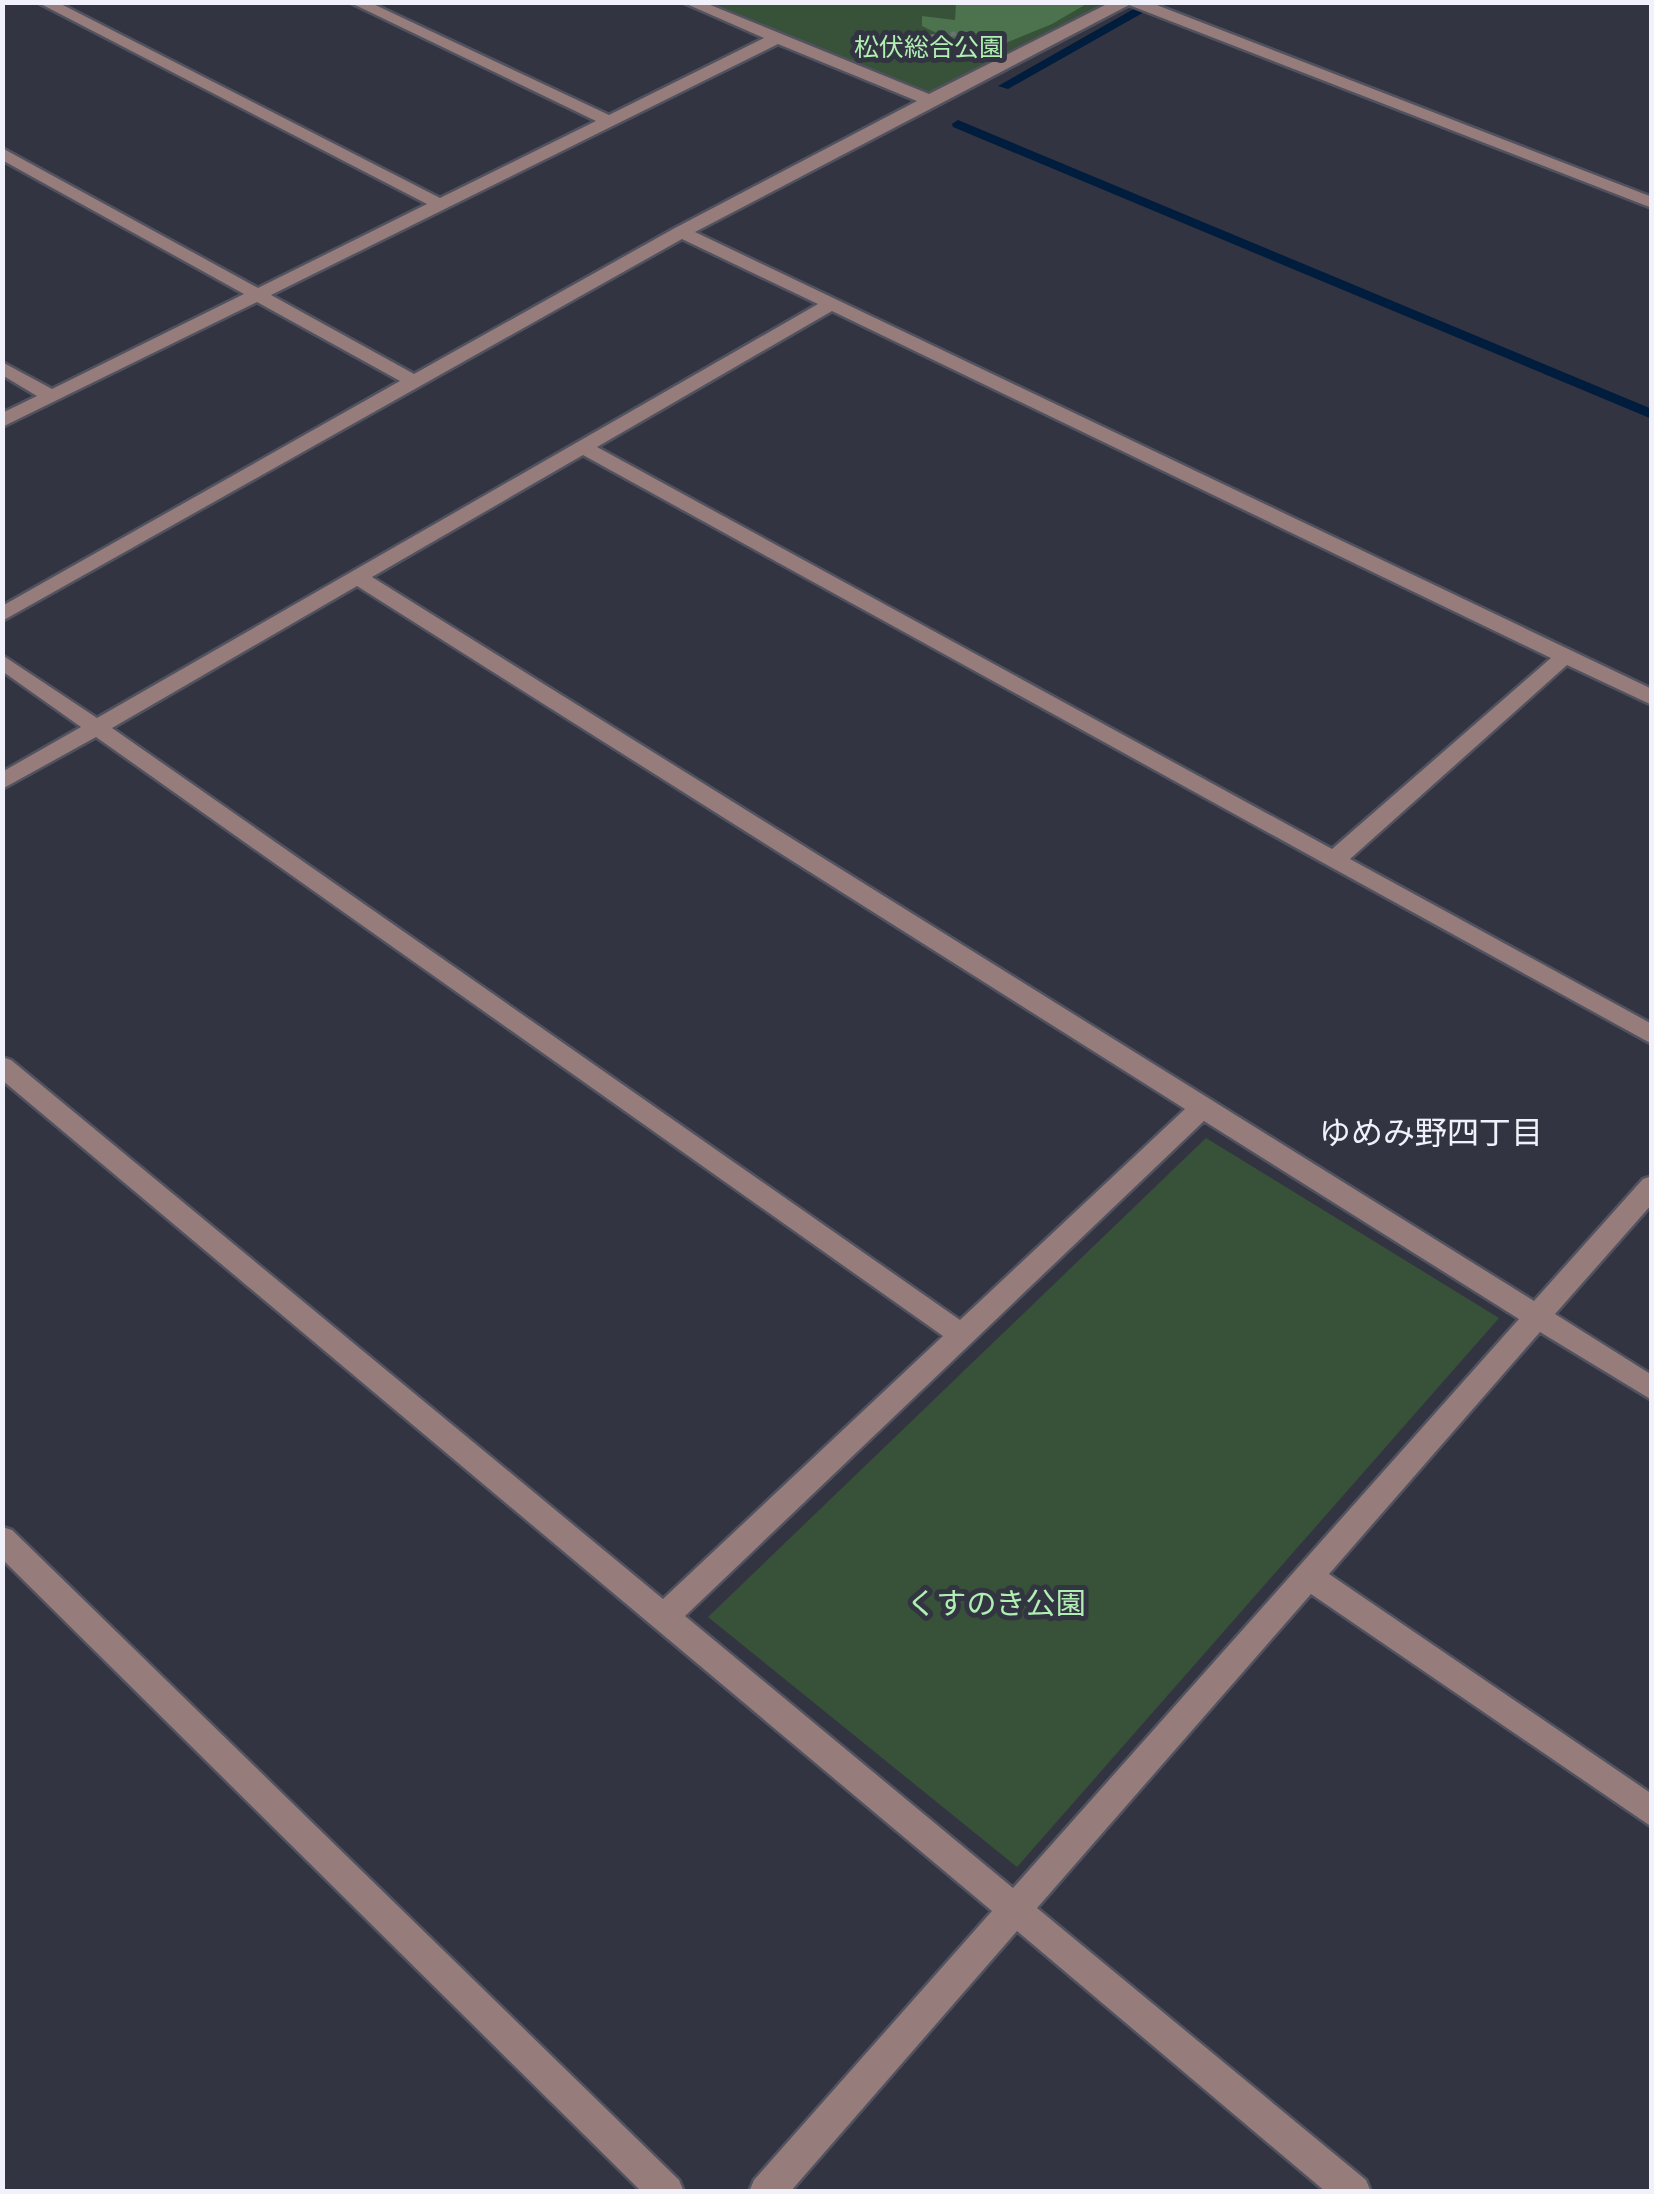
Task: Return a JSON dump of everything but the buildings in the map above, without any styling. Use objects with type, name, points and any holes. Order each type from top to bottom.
[{"type":"street","points":[[44,2],[438,204]]},
{"type":"street","points":[[356,2],[607,120]]},
{"type":"street","points":[[689,2],[929,100]]},
{"type":"street","points":[[2,615],[682,232],[929,100],[1124,2]]},
{"type":"street","points":[[1134,2],[1652,203]]},
{"type":"street","points":[[2,421],[777,38]]},
{"type":"street","points":[[2,154],[415,382]]},
{"type":"street","points":[[682,232],[1652,698]]},
{"type":"street","points":[[2,782],[831,304]]},
{"type":"street","points":[[2,367],[51,396]]},
{"type":"street","points":[[582,447],[1652,1034]]},
{"type":"street","points":[[357,577],[1652,1389]]},
{"type":"street","points":[[1334,860],[1564,656]]},
{"type":"street","points":[[2,661],[964,1337]]},
{"type":"street","points":[[2,1066],[1354,2192]]},
{"type":"street","points":[[664,1618],[1203,1107]]},
{"type":"street","points":[[766,2192],[1652,1186]]},
{"type":"street","points":[[2,1539],[667,2192]]},
{"type":"street","points":[[1308,1576],[1652,1812]]},
{"type":"green space","points":[[956,2],[1088,3],[1052,24],[979,54],[922,26],[922,16],[955,20]]},
{"type":"green space","name":"松伏総合公園","points":[[705,3],[1124,3],[931,94]]},
{"type":"green space","name":"くすのき公園","points":[[1206,1138],[1499,1318],[1017,1867],[708,1617]]},
{"type":"waterway","points":[[1004,86],[1156,2]]},
{"type":"waterway","points":[[958,124],[1652,415]]},
{"type":"district","name":"ゆめみ野四丁目","points":[[1431,1133]]}]
